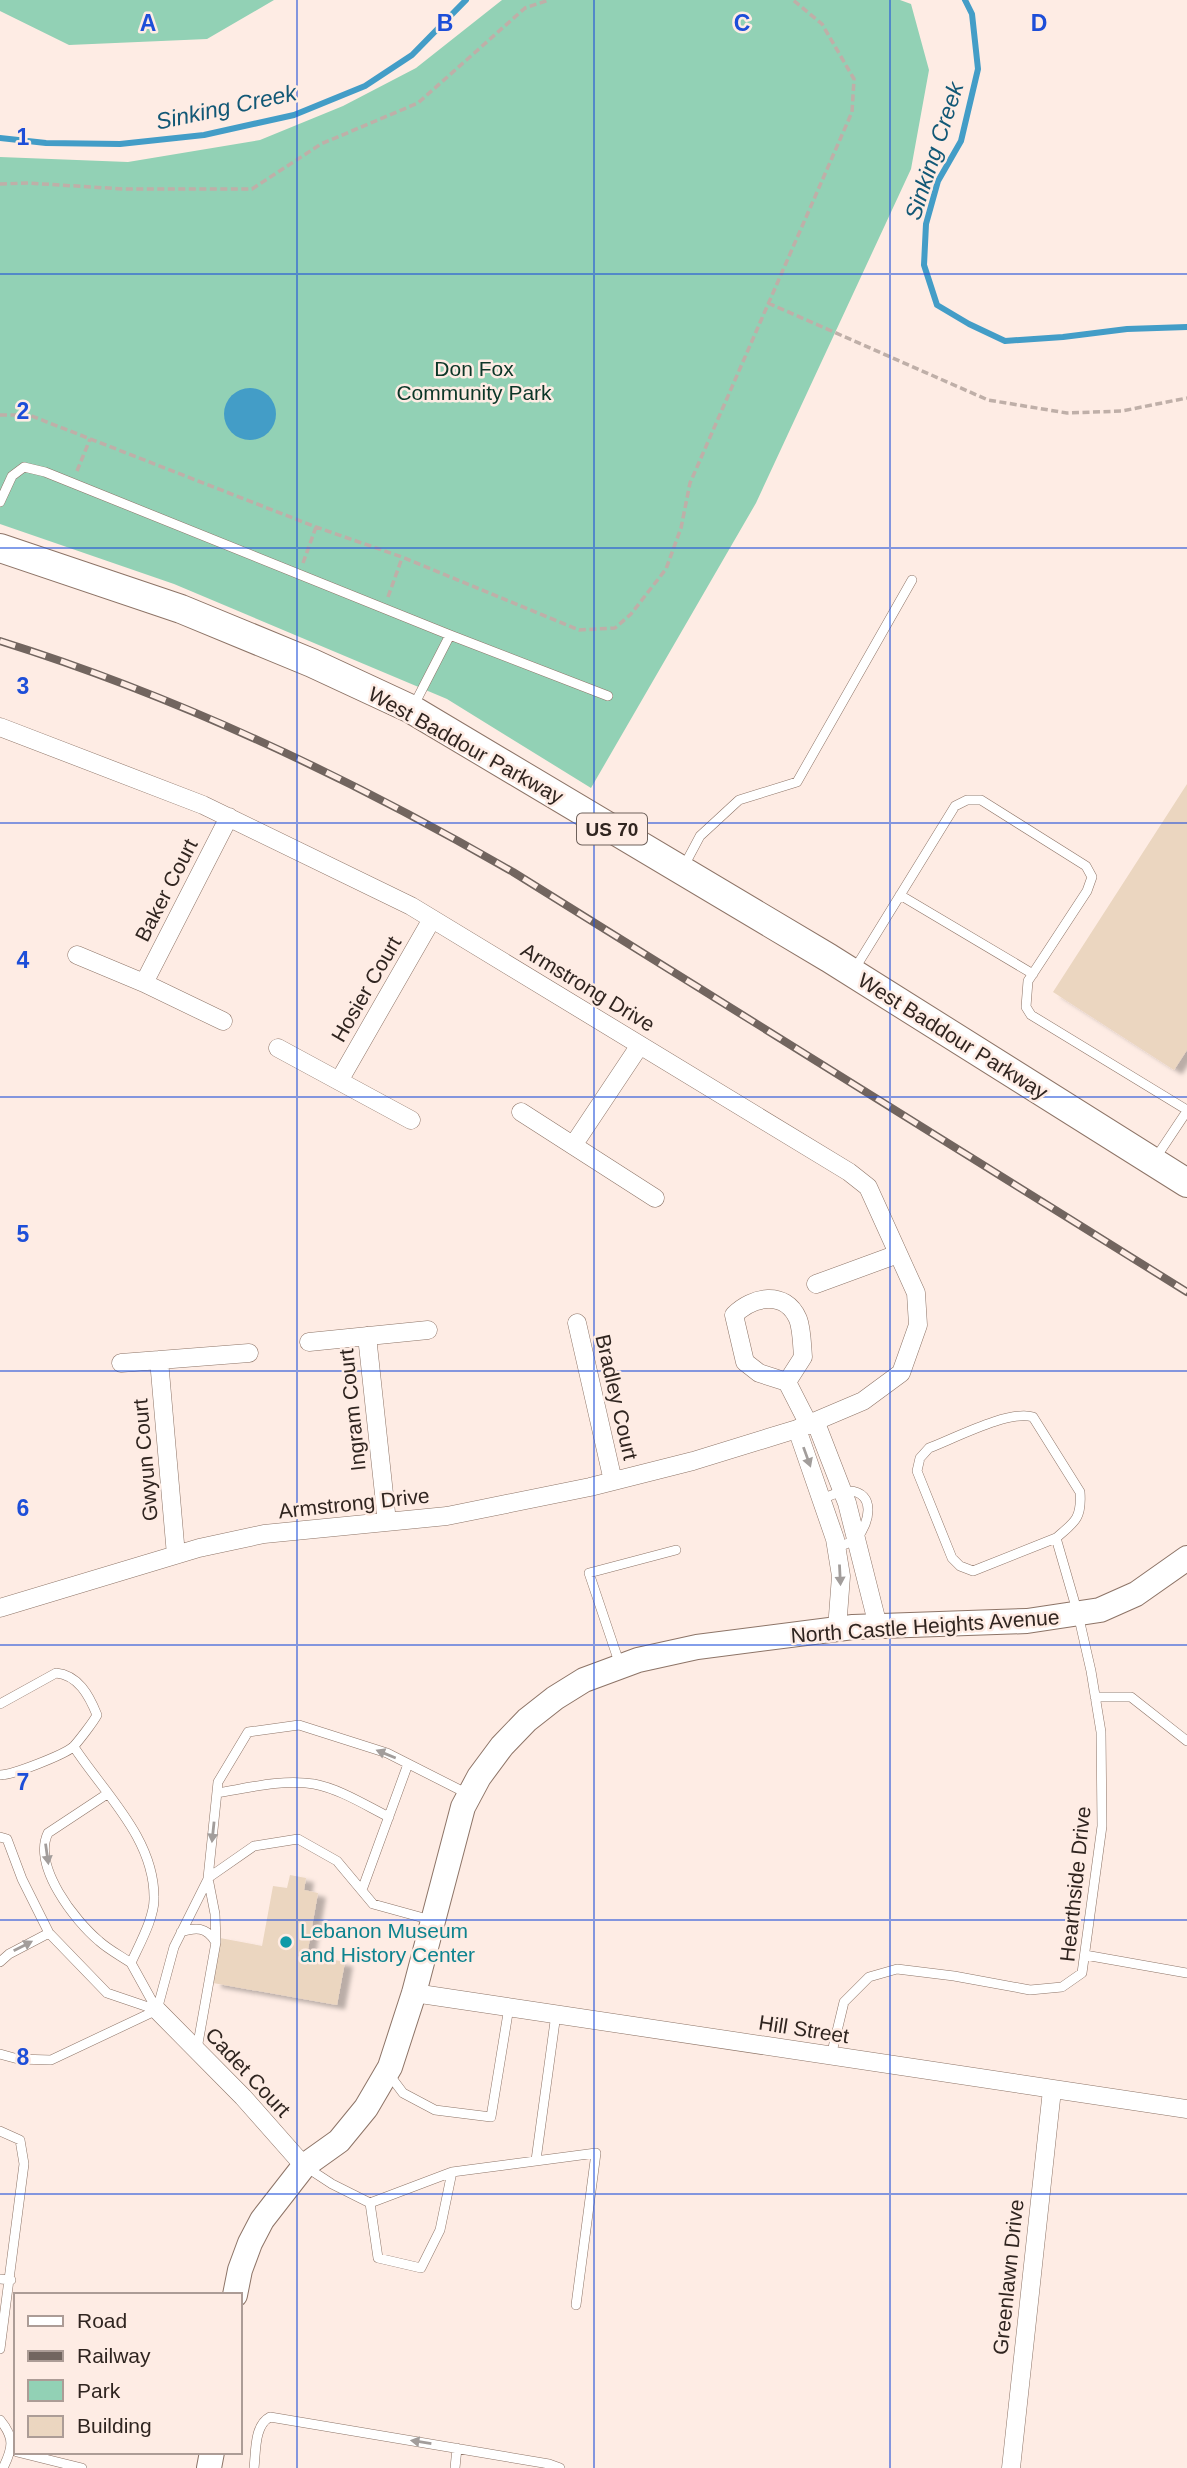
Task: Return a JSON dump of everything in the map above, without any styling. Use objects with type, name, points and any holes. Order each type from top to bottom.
[{"type":"main road","name":"West Baddour Parkway","points":[[0,548],[181,609],[312,663],[411,709],[852,973],[1187,1183]]},
{"type":"street","name":"Armstrong Drive","points":[[0,727],[203,804],[432,919],[849,1172],[868,1187],[916,1293],[918,1325],[901,1373],[863,1401],[807,1426],[693,1461],[447,1516],[264,1534],[176,1555],[0,1608]]},
{"type":"street","name":"Baker Court","points":[[144,983],[229,817]]},
{"type":"street","name":"Hosier Court","points":[[340,1081],[432,919]]},
{"type":"street","points":[[77,955],[223,1021]]},
{"type":"street","points":[[574,1144],[640,1045]]},
{"type":"street","points":[[278,1048],[411,1120]]},
{"type":"street","points":[[521,1112],[655,1198]]},
{"type":"street","points":[[817,1284],[898,1254]]},
{"type":"street","points":[[787,1382],[803,1357],[798,1319],[788,1305],[771,1297],[758,1299],[743,1306],[734,1315],[745,1362],[759,1373],[787,1382],[842,1491],[878,1626]]},
{"type":"street","name":"Bradley Court","points":[[578,1323],[613,1481]]},
{"type":"street","name":"Ingram Court","points":[[309,1342],[428,1330]]},
{"type":"street","name":"Ingram Court","points":[[367,1335],[387,1522]]},
{"type":"street","points":[[121,1363],[249,1353]]},
{"type":"street","name":"Gwyun Court","points":[[159,1360],[176,1555]]},
{"type":"street","points":[[807,1426],[841,1576],[838,1629]]},
{"type":"street","name":"North Castle Heights Avenue","points":[[235,2293],[240,2270],[262,2220],[304,2166],[339,2141],[366,2108],[387,2072],[414,1993],[463,1807],[479,1777],[502,1746],[527,1720],[555,1698],[584,1680],[638,1660],[697,1647],[838,1629],[1027,1621],[1100,1610],[1136,1594],[1187,1558]]},
{"type":"street","name":"Hill Street","points":[[414,1993],[1187,2109]]},
{"type":"street","name":"Cadet Court","points":[[157,2010],[243,2097],[304,2166]]},
{"type":"street","name":"Greenlawn Drive","points":[[1011,2468],[1052,2090]]},
{"type":"lane","points":[[0,502],[12,476],[24,467],[45,471],[299,575],[608,696]]},
{"type":"lane","points":[[682,870],[700,836],[739,800],[797,782],[912,580]]},
{"type":"lane","points":[[411,709],[450,635]]},
{"type":"lane","points":[[852,973],[955,807],[967,800],[981,800],[1086,866],[1093,877],[1087,891],[1028,981],[1026,1007],[1031,1015],[1187,1111],[1153,1162]]},
{"type":"lane","points":[[900,895],[1033,974]]},
{"type":"lane","points":[[1025,1415],[1033,1418],[1080,1492],[1081,1506],[1077,1520],[1056,1538],[973,1571],[960,1566],[952,1558],[917,1471],[920,1458],[929,1448],[1008,1418],[1025,1415]]},
{"type":"lane","points":[[822,1499],[842,1491]]},
{"type":"lane","name":"Hearthside Drive","points":[[831,2056],[844,2001],[869,1977],[897,1969],[1030,1990],[1062,1987],[1082,1973],[1102,1825],[1101,1732],[1078,1614],[1056,1538]]},
{"type":"lane","points":[[836,1547],[855,1541]]},
{"type":"lane","points":[[620,1667],[589,1573],[676,1549]]},
{"type":"lane","points":[[0,1704],[56,1673],[74,1677],[97,1715],[74,1746],[18,1772],[0,1775]]},
{"type":"lane","points":[[1095,1697],[1132,1697],[1187,1741]]},
{"type":"lane","points":[[197,2050],[216,1942],[215,1914],[208,1878],[216,1793],[218,1782],[248,1732],[299,1725],[387,1753],[470,1794]]},
{"type":"lane","points":[[74,1746],[129,1822],[150,1864],[155,1899],[145,1934],[131,1963]]},
{"type":"lane","points":[[362,1890],[408,1763]]},
{"type":"lane","points":[[216,1793],[278,1783],[315,1784],[350,1797],[389,1817]]},
{"type":"lane","points":[[107,1794],[48,1833],[45,1849],[54,1884],[73,1913],[101,1943],[131,1963],[157,2010]]},
{"type":"lane","points":[[0,1837],[8,1839],[22,1879],[49,1933],[107,1993],[157,2010]]},
{"type":"lane","points":[[157,2010],[167,1969],[181,1932],[208,1878],[254,1846],[298,1839],[337,1861],[373,1903],[433,1920]]},
{"type":"lane","points":[[181,1932],[201,1928],[210,1932],[216,1942]]},
{"type":"lane","points":[[0,1962],[9,1954],[49,1933]]},
{"type":"lane","points":[[1085,1955],[1187,1973]]},
{"type":"lane","points":[[387,2072],[403,2093],[435,2110],[491,2117],[509,2007]]},
{"type":"lane","points":[[0,2054],[18,2059],[51,2060],[157,2010]]},
{"type":"lane","points":[[536,2161],[556,2014]]},
{"type":"lane","points":[[0,2131],[20,2140],[24,2164],[0,2349]]},
{"type":"lane","points":[[304,2166],[370,2203],[452,2172],[596,2153],[576,2305]]},
{"type":"lane","points":[[370,2203],[378,2258],[421,2268],[440,2230],[452,2172]]},
{"type":"lane","points":[[0,2279],[11,2280]]},
{"type":"lane","points":[[254,2468],[259,2429],[263,2420],[270,2417],[560,2468]]},
{"type":"lane","points":[[0,2420],[10,2431],[14,2448]]},
{"type":"lane","points":[[455,2468],[457,2448]]},
{"type":"lane","points":[[3,2468],[14,2453]]},
{"type":"lane","points":[[23,2454],[82,2468]]},
{"type":"path","points":[[0,184],[28,183],[123,189],[252,189],[321,144],[418,103],[525,8],[549,0]]},
{"type":"path","points":[[0,415],[29,415],[316,527],[402,557],[579,631],[615,628],[631,614],[666,569],[681,528],[690,483],[852,112],[854,79],[822,24],[793,0]]},
{"type":"path","points":[[768,303],[988,400],[1068,413],[1122,411],[1187,398]]},
{"type":"path","points":[[72,483],[90,438]]},
{"type":"path","points":[[299,575],[316,527]]},
{"type":"path","points":[[384,608],[402,557]]},
{"type":"green space","points":[[0,0],[274,0],[207,39],[69,45],[0,11]]},
{"type":"green space","name":"Don Fox Community Park","points":[[502,0],[900,0],[911,4],[929,70],[911,169],[756,503],[591,788],[447,699],[174,584],[0,524],[0,157],[128,162],[260,140],[343,106],[416,68]]},
{"type":"water","points":[[250,388],[269,395],[276,414],[269,433],[250,440],[231,433],[224,414],[231,395]]},
{"type":"building","points":[[1187,784],[1187,1050],[1174,1070],[1053,992]]},
{"type":"building","name":"Lebanon Museum and History Center","points":[[290,1875],[306,1878],[304,1890],[318,1893],[307,1955],[345,1962],[337,2005],[213,1983],[220,1938],[262,1946],[273,1886],[287,1888]]},
{"type":"waterway","name":"Sinking Creek","points":[[0,138],[46,143],[120,144],[204,135],[294,115],[365,86],[412,55],[466,0]]},
{"type":"waterway","name":"Sinking Creek","points":[[965,0],[972,14],[978,69],[961,141],[938,181],[926,224],[924,265],[937,305],[1005,341],[1127,329],[1187,327]]},
{"type":"railway","points":[[0,641],[133,688],[263,742],[452,837],[513,872],[1187,1292]]},
{"type":"place","name":"Lebanon Museum and History Center","points":[[286,1942]]}]
